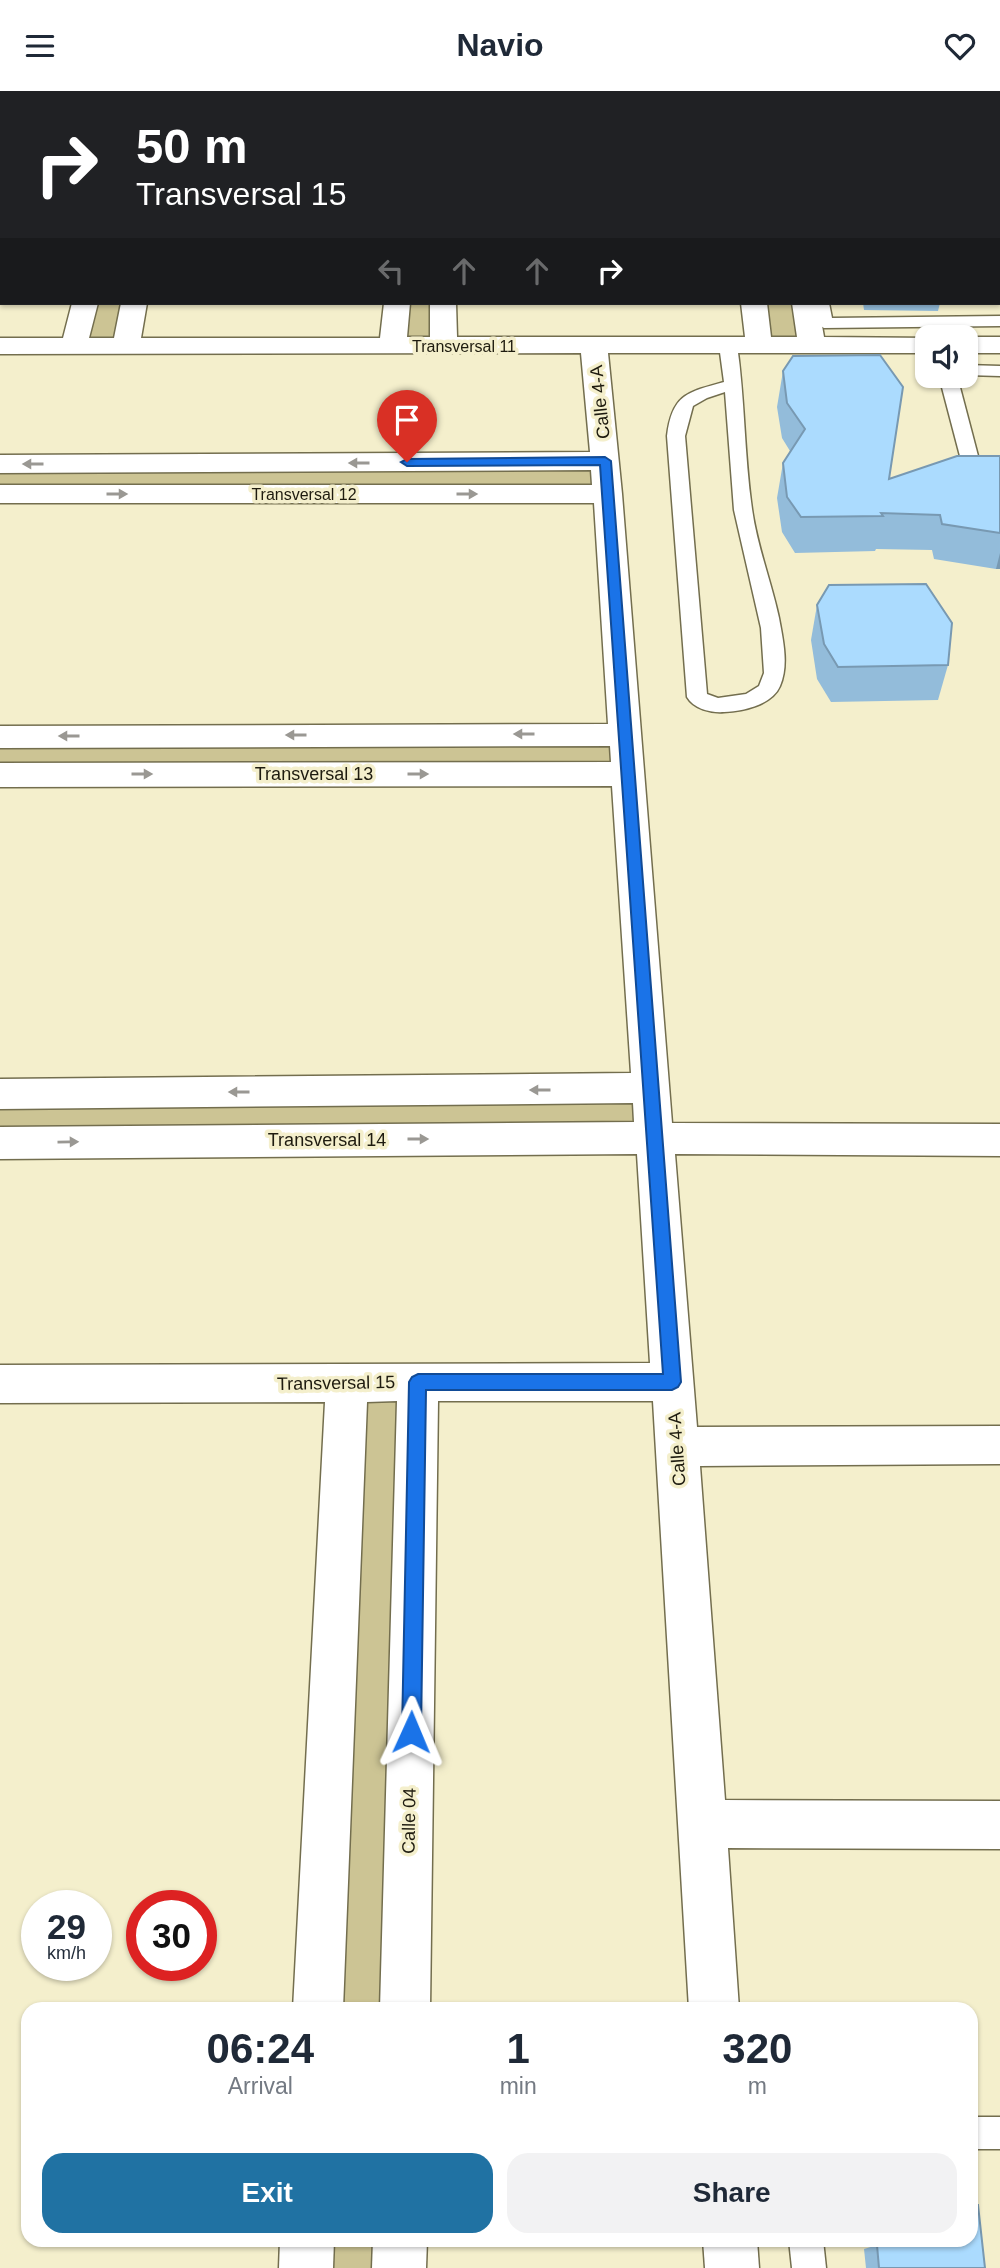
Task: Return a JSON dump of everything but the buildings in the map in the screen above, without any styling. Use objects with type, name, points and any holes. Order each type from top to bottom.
[{"type":"street","points":[[74,346],[84,305]]},
{"type":"street","points":[[126,346],[134,305]]},
{"type":"street","points":[[393,346],[397,305]]},
{"type":"street","points":[[443,305],[444,346]]},
{"type":"street","points":[[754,305],[760,345]]},
{"type":"street","points":[[805,305],[812,345]]},
{"type":"street","name":"Transversal 11","points":[[0,346],[915,345]]},
{"type":"street","points":[[978,345],[1000,345]]},
{"type":"street","name":"Calle 4-A","points":[[594,346],[606,477],[695,1693],[714,2002]]},
{"type":"street","points":[[63,494],[71,463]]},
{"type":"street","name":"Transversal 12","points":[[0,464],[71,463],[606,477]]},
{"type":"street","name":"Transversal 12","points":[[0,494],[606,477]]},
{"type":"street","points":[[0,768],[5,737],[625,735]]},
{"type":"street","name":"Transversal 13","points":[[0,775],[628,773]]},
{"type":"street","points":[[0,1094],[651,1088]]},
{"type":"street","points":[[283,1140],[289,1092]]},
{"type":"street","name":"Transversal 14","points":[[0,1143],[283,1140],[1000,1140]]},
{"type":"street","name":"Calle 04","points":[[405,2002],[418,1382]]},
{"type":"street","name":"Transversal 15","points":[[0,1384],[672,1382]]},
{"type":"street","points":[[318,2002],[346,1383]]},
{"type":"street","points":[[677,1447],[1000,1445]]},
{"type":"street","points":[[701,1824],[1000,1825]]},
{"type":"street","points":[[306,2268],[307,2247]]},
{"type":"street","points":[[400,2247],[400,2268]]},
{"type":"street","points":[[730,2247],[732,2268]]},
{"type":"lane","points":[[821,305],[824,323],[1000,321]]},
{"type":"lane","points":[[728,345],[735,384],[743,514],[768,610],[774,662],[771,685],[764,694],[720,707],[708,705],[697,697],[676,436],[678,414],[685,402],[700,394],[735,384]]},
{"type":"lane","points":[[978,370],[1000,371]]},
{"type":"lane","points":[[951,388],[969,456]]},
{"type":"lane","points":[[978,2133],[1000,2133]]},
{"type":"lane","points":[[807,2247],[809,2268]]},
{"type":"shaded area","points":[[85,305],[134,305],[126,346],[76,346]]},
{"type":"shaded area","points":[[397,305],[443,305],[442,346],[395,346]]},
{"type":"shaded area","points":[[754,305],[805,305],[812,345],[759,345]]},
{"type":"shaded area","points":[[607,462],[609,494],[0,494],[0,464]]},
{"type":"shaded area","points":[[626,734],[629,772],[0,775],[0,737]]},
{"type":"shaded area","points":[[652,1089],[655,1137],[0,1143],[0,1094]]},
{"type":"shaded area","points":[[417,1382],[405,2002],[318,2002],[347,1383]]},
{"type":"shaded area","points":[[307,2247],[400,2247],[399,2268],[306,2268]]},
{"type":"route","points":[[407,462],[605,461],[672,1382],[418,1382],[411,1732]]}]
